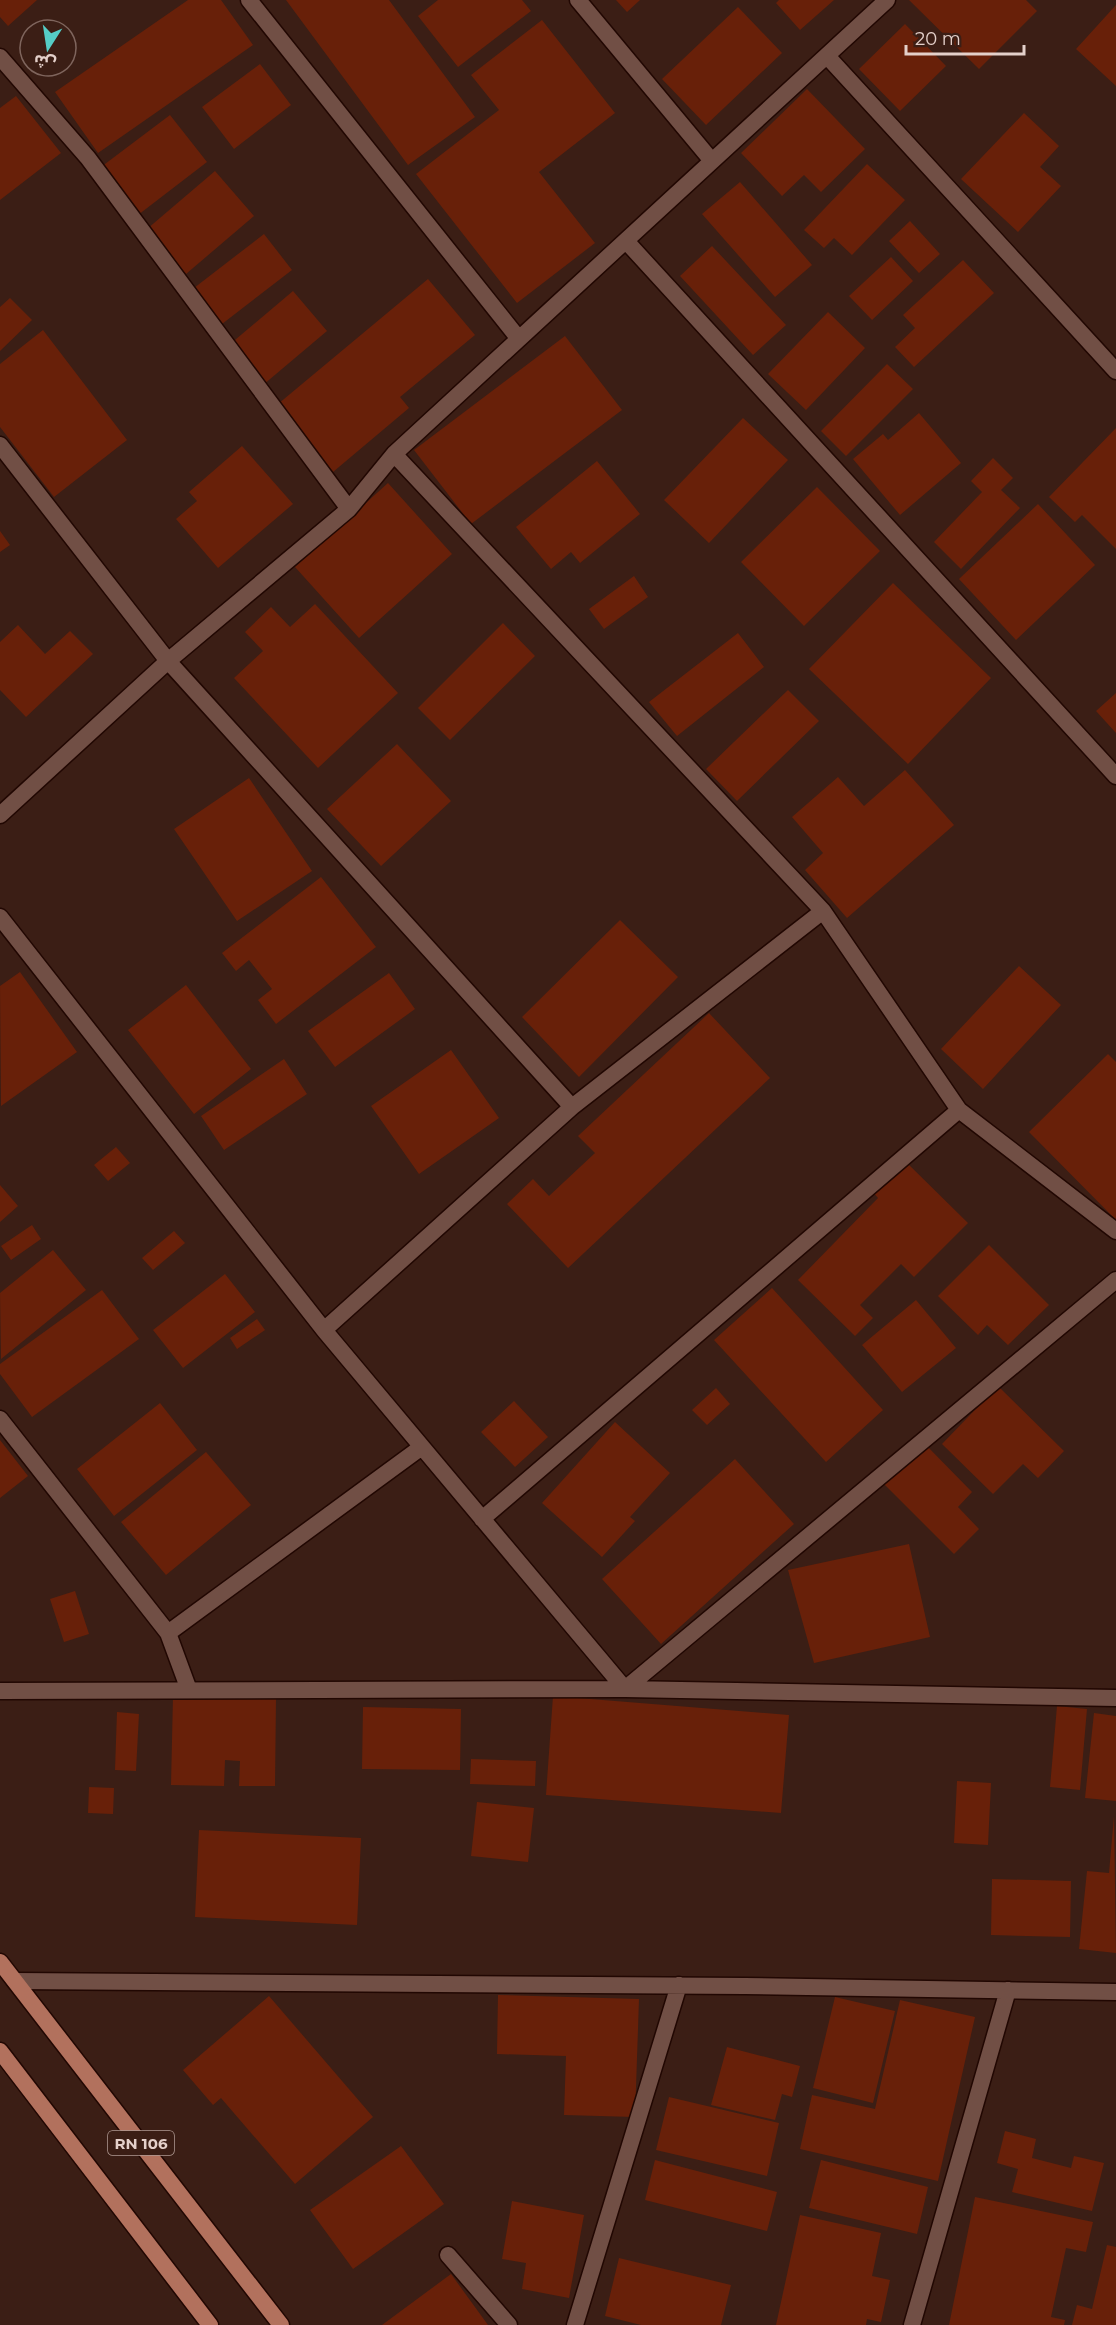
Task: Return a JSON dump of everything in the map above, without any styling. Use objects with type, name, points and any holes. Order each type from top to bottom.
[{"type":"main road","name":"RN 106","points":[[0,1962],[281,2325]]},
{"type":"main road","name":"RN 106","points":[[0,2051],[210,2325]]},
{"type":"street","points":[[249,0],[519,339]]},
{"type":"street","points":[[578,0],[712,161]]},
{"type":"street","points":[[0,815],[168,661],[349,509],[394,454],[887,0]]},
{"type":"street","points":[[827,56],[1116,371]]},
{"type":"street","points":[[0,57],[88,158],[349,509]]},
{"type":"street","points":[[626,241],[1116,776]]},
{"type":"street","points":[[0,445],[168,661],[572,1107]]},
{"type":"street","points":[[394,454],[823,911],[959,1110],[1116,1231]]},
{"type":"street","points":[[324,1330],[572,1107],[823,911]]},
{"type":"street","points":[[0,917],[324,1330],[625,1689]]},
{"type":"street","points":[[482,1519],[959,1110]]},
{"type":"street","points":[[625,1689],[1115,1283]]},
{"type":"street","points":[[0,1419],[168,1633],[189,1690]]},
{"type":"street","points":[[168,1633],[419,1449],[424,1450]]},
{"type":"street","points":[[0,1690],[625,1689],[1116,1698]]},
{"type":"street","points":[[15,1981],[679,1985],[1116,1992]]},
{"type":"street","points":[[575,2325],[679,1985]]},
{"type":"street","points":[[912,2325],[1008,1990]]},
{"type":"street","points":[[448,2255],[509,2325]]},
{"type":"building","points":[[0,0],[37,0],[8,26],[0,17]]},
{"type":"building","points":[[188,0],[221,0],[253,45],[98,153],[55,92]]},
{"type":"building","points":[[286,0],[389,0],[475,117],[408,165]]},
{"type":"building","points":[[438,0],[522,0],[531,11],[458,67],[418,16]]},
{"type":"building","points":[[616,0],[640,0],[627,12]]},
{"type":"building","points":[[779,0],[834,0],[800,30],[776,3]]},
{"type":"building","points":[[909,0],[1026,0],[1037,11],[979,69]]},
{"type":"building","points":[[1116,5],[1116,86],[1076,49]]},
{"type":"building","points":[[738,7],[782,53],[706,125],[662,79]]},
{"type":"building","points":[[542,20],[615,113],[539,172],[595,243],[517,303],[416,174],[499,110],[471,75]]},
{"type":"building","points":[[905,24],[946,66],[900,111],[859,69]]},
{"type":"building","points":[[260,64],[291,105],[234,149],[202,107]]},
{"type":"building","points":[[807,89],[865,149],[821,192],[804,175],[782,196],[741,153]]},
{"type":"building","points":[[16,96],[61,153],[0,200],[0,108]]},
{"type":"building","points":[[1024,113],[1059,146],[1040,167],[1061,186],[1018,232],[961,179]]},
{"type":"building","points":[[170,115],[207,162],[138,215],[101,167]]},
{"type":"building","points":[[867,164],[905,200],[852,255],[834,238],[824,248],[804,230]]},
{"type":"building","points":[[215,171],[254,216],[186,274],[147,229]]},
{"type":"building","points":[[740,182],[812,265],[775,297],[702,214]]},
{"type":"building","points":[[910,221],[940,254],[919,273],[889,241]]},
{"type":"building","points":[[264,234],[292,270],[222,324],[194,288]]},
{"type":"building","points":[[712,246],[786,325],[753,355],[680,276]]},
{"type":"building","points":[[891,257],[913,281],[872,320],[849,296]]},
{"type":"building","points":[[963,260],[994,293],[914,367],[895,347],[915,328],[903,315]]},
{"type":"building","points":[[428,279],[475,335],[400,397],[409,408],[333,472],[278,404]]},
{"type":"building","points":[[293,291],[327,331],[263,385],[229,345]]},
{"type":"building","points":[[10,298],[32,320],[0,351],[0,307]]},
{"type":"building","points":[[828,312],[865,348],[806,410],[768,374]]},
{"type":"building","points":[[43,330],[127,440],[54,497],[0,427],[0,364]]},
{"type":"building","points":[[565,336],[622,410],[471,524],[414,450]]},
{"type":"building","points":[[887,364],[913,389],[846,456],[821,431]]},
{"type":"building","points":[[919,413],[961,463],[900,515],[853,459],[883,434],[888,440]]},
{"type":"building","points":[[743,418],[788,460],[709,543],[664,500]]},
{"type":"building","points":[[1116,428],[1116,549],[1082,515],[1075,522],[1049,497]]},
{"type":"building","points":[[242,446],[293,504],[218,568],[176,519],[197,501],[189,492]]},
{"type":"building","points":[[993,458],[1013,478],[1001,490],[1020,508],[961,569],[934,542],[982,492],[971,481]]},
{"type":"building","points":[[597,461],[640,514],[580,563],[571,552],[551,569],[516,527]]},
{"type":"building","points":[[388,483],[452,554],[359,638],[295,567]]},
{"type":"building","points":[[817,487],[880,551],[804,626],[741,562]]},
{"type":"building","points":[[1038,504],[1095,565],[1016,640],[959,579]]},
{"type":"building","points":[[0,531],[10,545],[0,552]]},
{"type":"building","points":[[634,576],[648,597],[604,629],[589,609]]},
{"type":"building","points":[[893,583],[991,678],[908,764],[809,669]]},
{"type":"building","points":[[315,604],[398,693],[318,768],[234,678],[263,651],[245,632],[271,607],[290,627]]},
{"type":"building","points":[[503,623],[535,656],[450,740],[418,708]]},
{"type":"building","points":[[18,625],[45,654],[70,631],[93,654],[26,717],[0,690],[0,642]]},
{"type":"building","points":[[738,633],[764,667],[677,736],[649,702]]},
{"type":"building","points":[[788,690],[819,721],[737,801],[706,769]]},
{"type":"building","points":[[1116,693],[1116,733],[1096,711]]},
{"type":"building","points":[[397,744],[451,801],[381,866],[327,809]]},
{"type":"building","points":[[905,770],[954,825],[847,918],[805,870],[823,853],[792,817],[838,777],[864,806]]},
{"type":"building","points":[[249,778],[312,871],[237,921],[174,829]]},
{"type":"building","points":[[321,877],[376,947],[276,1024],[258,1000],[272,989],[249,960],[236,971],[222,953]]},
{"type":"building","points":[[620,920],[678,977],[579,1077],[522,1017]]},
{"type":"building","points":[[1019,966],[1061,1005],[983,1089],[941,1049]]},
{"type":"building","points":[[20,972],[77,1052],[1,1106],[0,986]]},
{"type":"building","points":[[389,973],[415,1009],[335,1067],[308,1031]]},
{"type":"building","points":[[186,985],[251,1069],[194,1114],[128,1030]]},
{"type":"building","points":[[709,1013],[770,1078],[568,1268],[507,1204],[533,1179],[549,1196],[595,1153],[578,1136]]},
{"type":"building","points":[[451,1050],[499,1118],[419,1174],[371,1106]]},
{"type":"building","points":[[1108,1054],[1116,1062],[1116,1220],[1029,1132]]},
{"type":"building","points":[[284,1059],[307,1094],[224,1150],[201,1116]]},
{"type":"building","points":[[116,1147],[130,1163],[108,1181],[94,1165]]},
{"type":"building","points":[[904,1160],[968,1223],[914,1277],[901,1264],[860,1305],[873,1318],[855,1336],[798,1280],[878,1198],[873,1192]]},
{"type":"building","points":[[0,1185],[18,1206],[0,1222]]},
{"type":"building","points":[[32,1225],[41,1239],[11,1260],[1,1246]]},
{"type":"building","points":[[174,1231],[185,1243],[153,1270],[142,1258]]},
{"type":"building","points":[[989,1245],[1049,1305],[1008,1345],[987,1325],[978,1335],[938,1296]]},
{"type":"building","points":[[53,1250],[86,1290],[1,1359],[0,1293]]},
{"type":"building","points":[[225,1274],[255,1312],[183,1368],[153,1330]]},
{"type":"building","points":[[772,1288],[883,1410],[826,1462],[714,1340]]},
{"type":"building","points":[[102,1290],[139,1339],[32,1417],[0,1374],[0,1364]]},
{"type":"building","points":[[916,1300],[956,1348],[902,1392],[862,1345]]},
{"type":"building","points":[[257,1319],[265,1330],[237,1349],[230,1338]]},
{"type":"building","points":[[998,1386],[1064,1451],[1038,1478],[1023,1464],[993,1494],[942,1444]]},
{"type":"building","points":[[716,1388],[730,1404],[707,1425],[692,1410]]},
{"type":"building","points":[[514,1401],[548,1437],[515,1467],[481,1432]]},
{"type":"building","points":[[160,1403],[197,1450],[114,1516],[77,1469]]},
{"type":"building","points":[[615,1422],[670,1473],[630,1517],[635,1521],[602,1557],[542,1503]]},
{"type":"building","points":[[0,1440],[28,1476],[0,1498]]},
{"type":"building","points":[[925,1444],[972,1492],[958,1507],[979,1529],[954,1554],[884,1484]]},
{"type":"building","points":[[206,1452],[251,1505],[166,1575],[121,1522]]},
{"type":"building","points":[[735,1459],[794,1524],[661,1644],[602,1579]]},
{"type":"building","points":[[909,1544],[930,1637],[814,1663],[788,1570]]},
{"type":"building","points":[[75,1591],[89,1634],[64,1642],[50,1599]]},
{"type":"building","points":[[173,1696],[276,1699],[275,1786],[239,1786],[240,1761],[225,1760],[224,1786],[171,1785]]},
{"type":"building","points":[[553,1696],[789,1715],[781,1813],[546,1795]]},
{"type":"building","points":[[1057,1706],[1087,1709],[1080,1790],[1050,1787]]},
{"type":"building","points":[[363,1707],[461,1709],[460,1770],[362,1769]]},
{"type":"building","points":[[117,1712],[139,1714],[136,1771],[115,1770]]},
{"type":"building","points":[[1094,1713],[1116,1716],[1116,1801],[1085,1798]]},
{"type":"building","points":[[471,1759],[536,1761],[535,1786],[470,1784]]},
{"type":"building","points":[[957,1781],[991,1783],[988,1845],[954,1843]]},
{"type":"building","points":[[89,1787],[114,1788],[113,1814],[88,1813]]},
{"type":"building","points":[[477,1802],[534,1808],[528,1862],[471,1856]]},
{"type":"building","points":[[1114,1816],[1116,1953],[1079,1949],[1087,1871],[1109,1873]]},
{"type":"building","points":[[199,1830],[361,1838],[357,1925],[195,1917]]},
{"type":"building","points":[[992,1879],[1071,1881],[1070,1937],[991,1935]]},
{"type":"building","points":[[498,1995],[639,1999],[635,2117],[564,2115],[566,2056],[497,2054]]},
{"type":"building","points":[[269,1996],[373,2117],[295,2184],[221,2098],[213,2105],[183,2070]]},
{"type":"building","points":[[835,1997],[895,2011],[873,2103],[813,2088]]},
{"type":"building","points":[[900,2000],[975,2017],[938,2181],[800,2149],[812,2095],[875,2109]]},
{"type":"building","points":[[727,2047],[800,2066],[792,2097],[782,2094],[775,2120],[711,2105]]},
{"type":"building","points":[[669,2097],[779,2123],[767,2176],[656,2150]]},
{"type":"building","points":[[1005,2131],[1036,2139],[1032,2158],[1071,2168],[1074,2156],[1104,2163],[1092,2211],[1012,2192],[1018,2169],[997,2163]]},
{"type":"building","points":[[401,2146],[444,2204],[353,2269],[310,2210]]},
{"type":"building","points":[[655,2160],[777,2192],[767,2231],[645,2200]]},
{"type":"building","points":[[821,2160],[928,2187],[917,2234],[809,2208]]},
{"type":"building","points":[[975,2197],[1093,2222],[1086,2252],[1066,2248],[1051,2317],[1065,2320],[1064,2325],[949,2325]]},
{"type":"building","points":[[512,2201],[584,2215],[569,2298],[522,2289],[526,2263],[502,2259]]},
{"type":"building","points":[[800,2215],[881,2233],[872,2276],[890,2280],[881,2322],[867,2319],[866,2325],[776,2325]]},
{"type":"building","points":[[1107,2245],[1116,2247],[1116,2325],[1072,2325],[1077,2305],[1092,2309]]},
{"type":"building","points":[[619,2258],[731,2285],[721,2325],[641,2325],[605,2316]]},
{"type":"building","points":[[451,2274],[488,2325],[382,2325]]}]
